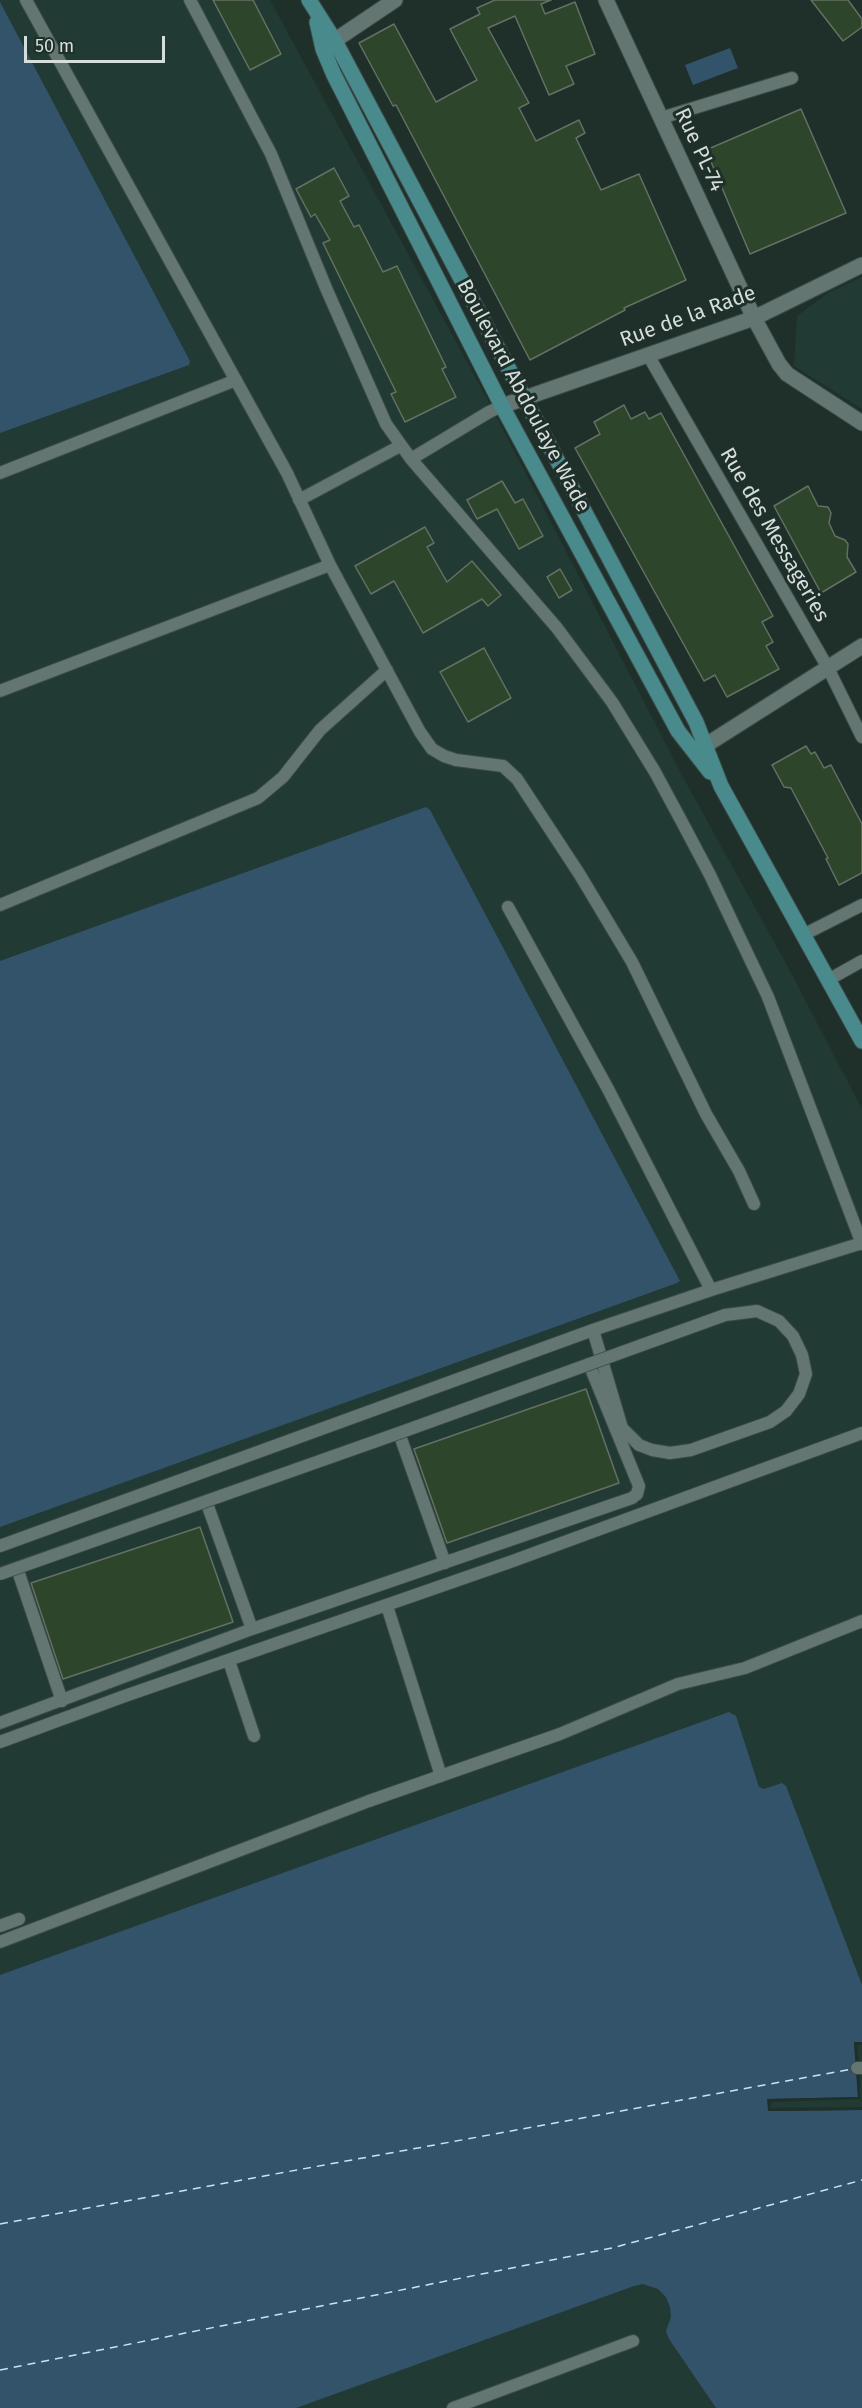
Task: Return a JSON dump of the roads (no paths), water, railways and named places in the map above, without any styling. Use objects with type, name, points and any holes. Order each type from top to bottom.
[{"type":"street","points":[[329,45],[394,0]]},
{"type":"street","name":"Rue PL-74","points":[[606,0],[754,318],[787,374],[862,423]]},
{"type":"street","name":"Boulevard Abdoulaye Wade","points":[[312,6],[329,45],[523,398],[696,722],[700,749]]},
{"type":"street","name":"Boulevard Abdoulaye Wade","points":[[329,45],[334,75],[502,406],[678,731],[700,749],[805,934],[862,1041]]},
{"type":"street","name":"Rue de la Rade","points":[[502,406],[754,318],[862,265]]},
{"type":"street","points":[[700,749],[862,646]]},
{"type":"lane","points":[[26,0],[236,380],[299,500],[330,565],[420,732],[432,749],[456,760],[503,766],[517,779],[580,875],[632,962],[706,1114],[739,1171],[754,1204]]},
{"type":"lane","points":[[0,1546],[593,1330],[711,1290],[862,1244],[768,997],[710,875],[655,772],[612,702],[557,628],[400,446],[386,424],[367,384],[271,154],[190,0]]},
{"type":"lane","points":[[661,118],[792,78]]},
{"type":"lane","name":"Rue des Messageries","points":[[648,355],[828,668],[862,737]]},
{"type":"lane","points":[[0,473],[236,380]]},
{"type":"lane","points":[[411,459],[489,411],[502,406]]},
{"type":"lane","points":[[299,500],[400,446]]},
{"type":"lane","points":[[0,691],[330,565]]},
{"type":"lane","points":[[0,905],[258,798],[284,777],[320,730],[387,670]]},
{"type":"lane","points":[[805,934],[862,905]]},
{"type":"lane","points":[[508,907],[608,1089],[711,1290]]},
{"type":"lane","points":[[828,980],[862,961]]},
{"type":"lane","points":[[0,1574],[399,1433],[600,1360],[610,1356],[621,1352],[725,1315],[757,1311],[779,1321],[793,1336],[802,1356],[806,1374],[799,1394],[786,1411],[770,1422],[692,1450],[670,1453],[652,1450],[639,1446],[622,1428],[604,1365],[601,1354],[593,1330]]},
{"type":"lane","points":[[0,1723],[252,1629],[632,1498],[637,1494],[639,1486],[589,1364]]},
{"type":"lane","points":[[399,1433],[445,1563]]},
{"type":"lane","points":[[0,1742],[122,1696],[387,1606],[862,1433]]},
{"type":"lane","points":[[206,1501],[252,1629]]},
{"type":"lane","points":[[17,1568],[62,1701]]},
{"type":"lane","points":[[387,1606],[441,1776]]},
{"type":"lane","points":[[0,1942],[358,1805],[560,1734],[678,1684],[745,1668],[862,1621]]},
{"type":"lane","points":[[229,1661],[254,1736]]},
{"type":"lane","points":[[0,1926],[20,1919]]},
{"type":"lane","points":[[453,2408],[633,2341]]}]
